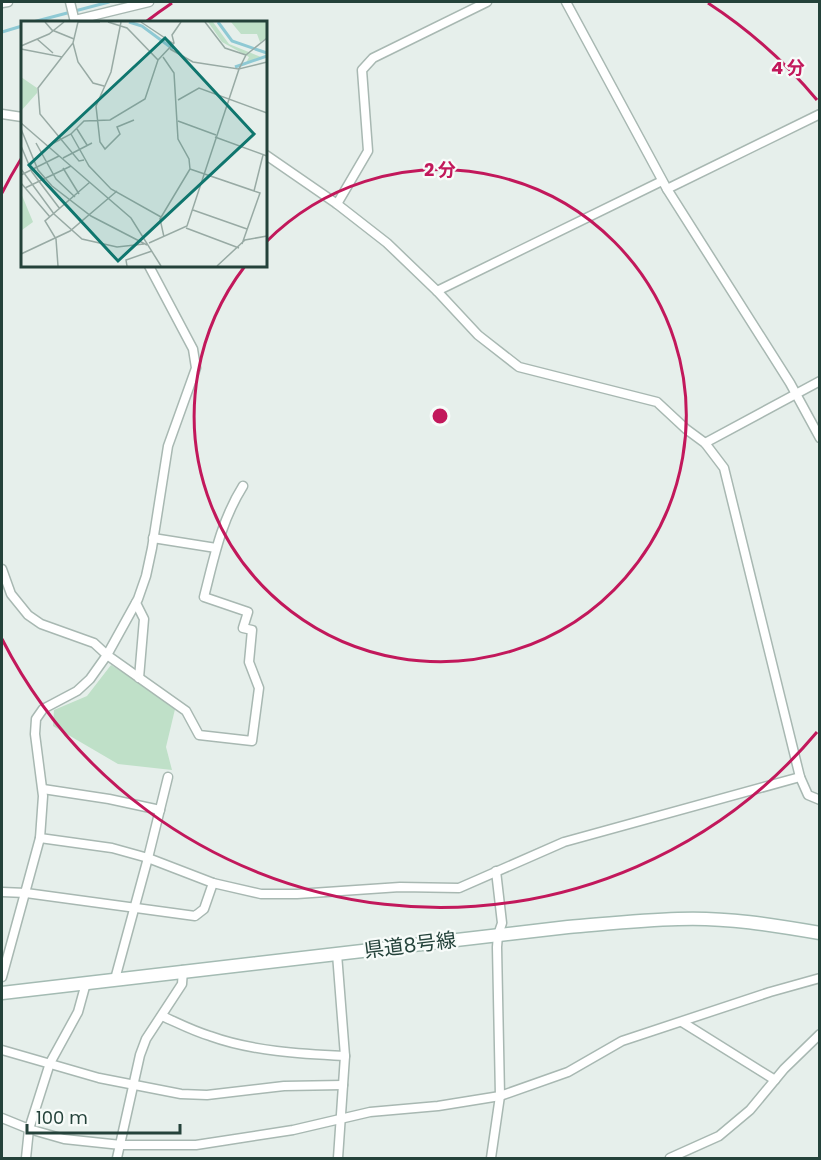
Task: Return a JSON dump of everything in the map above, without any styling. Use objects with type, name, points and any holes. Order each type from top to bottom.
[{"type":"main road","name":"県道8号線","points":[[2,993],[183,970],[498,935],[679,919],[747,921],[819,933]]},
{"type":"street","points":[[2,3],[8,2]]},
{"type":"street","points":[[70,2],[74,19],[149,2]]},
{"type":"street","points":[[337,204],[368,151],[362,70],[373,58],[487,2]]},
{"type":"street","points":[[566,2],[664,185],[796,393],[819,438]]},
{"type":"street","points":[[2,114],[21,117]]},
{"type":"street","points":[[437,291],[819,114]]},
{"type":"street","points":[[267,156],[337,204],[387,243],[478,335],[519,368],[657,402],[705,443],[724,468],[800,777],[808,795],[819,800]]},
{"type":"street","points":[[2,977],[40,838],[43,789],[35,734],[38,716],[46,708],[87,684],[107,655],[136,603],[146,576],[168,446],[190,388],[196,362],[193,349],[150,267]]},
{"type":"street","points":[[705,443],[819,381]]},
{"type":"street","points":[[2,569],[14,600],[32,618],[48,627],[90,640],[107,655],[186,711],[199,735],[252,741],[259,688],[249,662],[252,630],[243,628],[248,612],[204,597],[226,516],[243,486]]},
{"type":"street","points":[[153,538],[216,548]]},
{"type":"street","points":[[136,603],[144,619],[139,678]]},
{"type":"street","points":[[115,979],[168,777]]},
{"type":"street","points":[[40,838],[100,845],[148,858],[213,883],[261,894],[297,894],[400,887],[459,888],[564,842],[800,777]]},
{"type":"street","points":[[43,789],[109,799],[160,810]]},
{"type":"street","points":[[491,1158],[500,1096],[498,935],[502,923],[496,871]]},
{"type":"street","points":[[2,891],[199,915],[204,909],[213,883]]},
{"type":"street","points":[[337,954],[345,1056],[338,1158]]},
{"type":"street","points":[[117,1158],[146,1039],[182,984],[183,970]]},
{"type":"street","points":[[2,1118],[29,1129],[64,1138],[121,1145],[196,1144],[283,1132],[370,1112],[438,1106],[500,1096],[568,1072],[622,1041],[819,978]]},
{"type":"street","points":[[26,1158],[29,1129],[50,1063],[78,1012],[86,983]]},
{"type":"street","points":[[162,1016],[210,1037],[226,1041],[297,1053],[345,1056]]},
{"type":"street","points":[[682,1022],[775,1080]]},
{"type":"street","points":[[670,1158],[719,1136],[750,1110],[819,1034]]},
{"type":"street","points":[[2,1050],[99,1078],[195,1095],[284,1086],[343,1085]]},
{"type":"green space","points":[[111,665],[176,705],[166,747],[172,770],[118,764],[53,726],[54,710],[87,696]]},
{"type":"waterway","points":[[37,21],[109,2]]},
{"type":"waterway","points":[[2,32],[21,26]]}]
